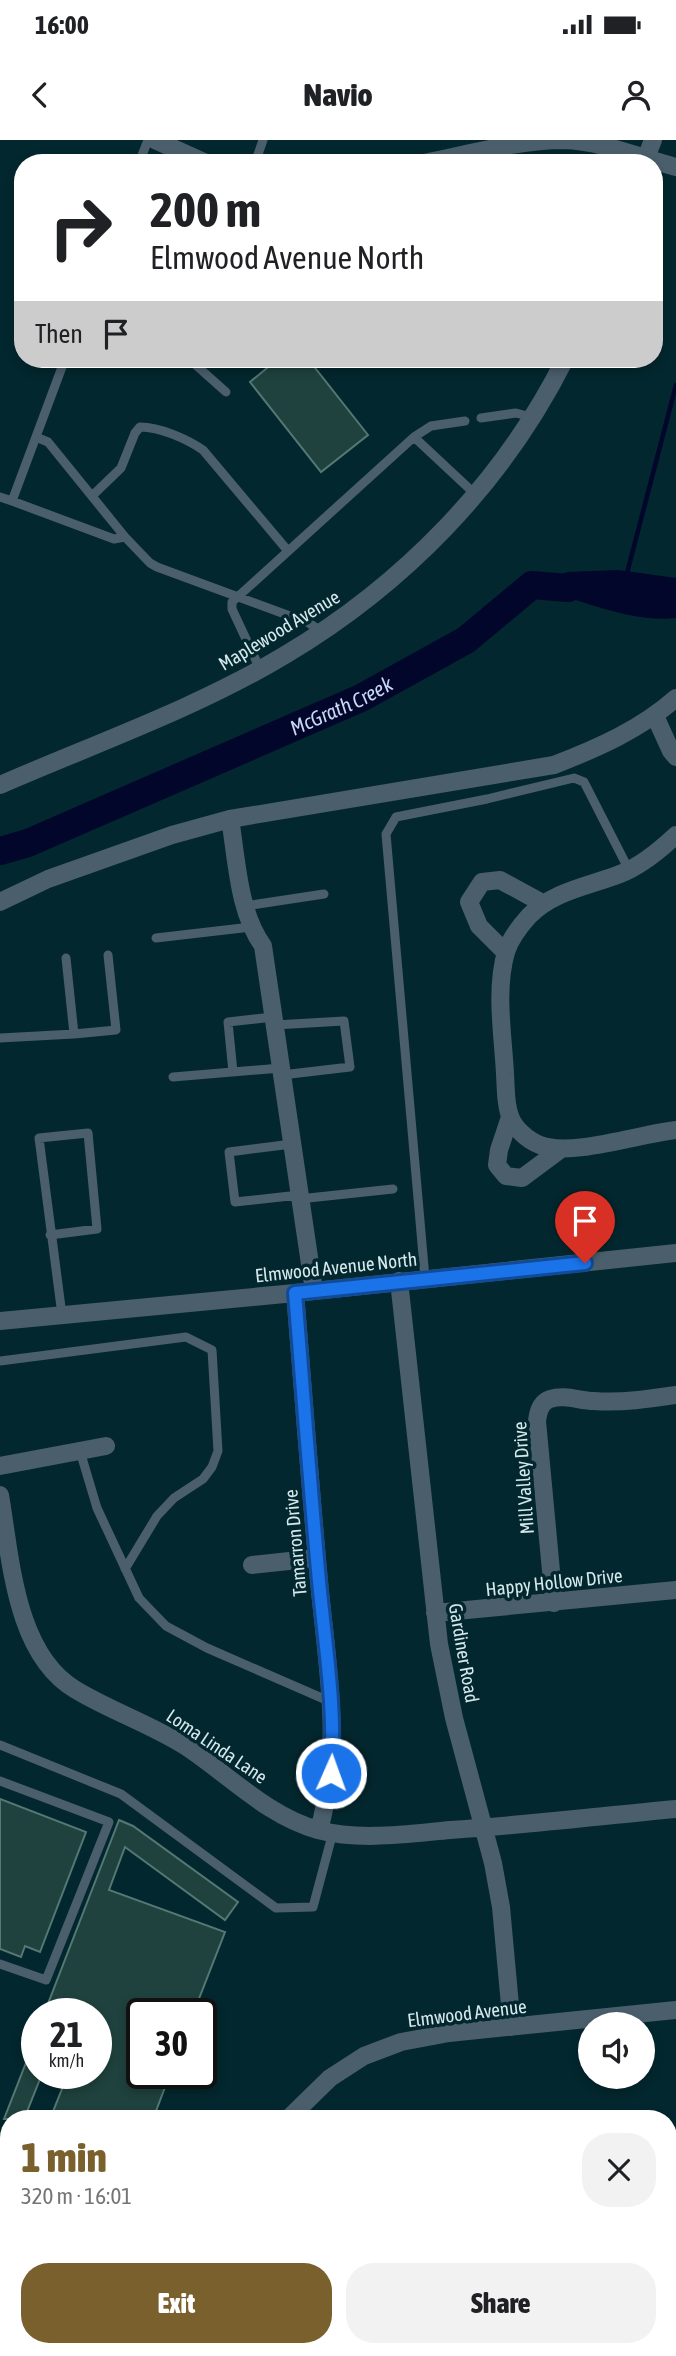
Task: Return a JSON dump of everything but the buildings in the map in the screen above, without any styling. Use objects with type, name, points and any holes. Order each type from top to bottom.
[{"type":"street","points":[[155,140],[186,154]]},
{"type":"street","points":[[480,154],[513,145],[566,140],[628,154]]},
{"type":"street","name":"Maplewood Avenue","points":[[0,785],[208,696],[322,632],[383,587],[411,562],[490,477],[531,417],[557,368]]},
{"type":"street","points":[[0,902],[48,878],[172,835],[230,819],[554,765],[598,748],[655,716],[676,698]]},
{"type":"street","points":[[655,716],[676,757]]},
{"type":"street","points":[[230,819],[245,906],[251,927],[263,946],[314,1291]]},
{"type":"street","points":[[561,1149],[522,1178],[506,1176],[498,1165],[510,1117],[501,1005],[506,953],[529,916],[544,904],[583,885],[638,866],[676,835]]},
{"type":"street","points":[[506,953],[479,926],[469,902],[482,882],[500,880],[544,904]]},
{"type":"street","points":[[510,1117],[516,1128],[539,1145],[561,1149],[676,1130]]},
{"type":"street","name":"Elmwood Avenue North","points":[[0,1321],[676,1253]]},
{"type":"street","name":"Gardiner Road","points":[[399,1281],[435,1613],[454,1718],[485,1828],[501,1907],[512,2028]]},
{"type":"street","name":"Tamarron Drive","points":[[295,1293],[331,1702],[333,1748],[326,1831]]},
{"type":"street","name":"Mill Valley Drive","points":[[554,1603],[538,1411],[549,1399],[571,1397],[591,1401],[629,1402],[676,1395]]},
{"type":"street","points":[[0,1466],[106,1446]]},
{"type":"street","name":"Loma Linda Lane","points":[[0,1495],[17,1594],[33,1642],[47,1666],[75,1690],[185,1746],[293,1820],[326,1831],[392,1835],[676,1809]]},
{"type":"street","points":[[252,1565],[317,1558]]},
{"type":"street","name":"Happy Hollow Drive","points":[[435,1613],[676,1590]]},
{"type":"street","name":"Elmwood Avenue","points":[[297,2110],[330,2078],[364,2056],[401,2042],[449,2033],[676,2010]]},
{"type":"lane","points":[[12,501],[62,368]]},
{"type":"lane","points":[[199,368],[226,393]]},
{"type":"lane","points":[[481,418],[516,413],[531,417]]},
{"type":"lane","points":[[260,669],[232,609],[232,602],[415,438],[432,426],[465,421]]},
{"type":"lane","points":[[92,496],[121,468],[135,433],[140,427],[149,427],[203,450],[288,551]]},
{"type":"lane","points":[[36,437],[48,442],[125,537],[150,563],[309,623],[322,632]]},
{"type":"lane","points":[[415,438],[475,494]]},
{"type":"lane","points":[[0,497],[114,539],[125,537]]},
{"type":"lane","points":[[425,1278],[386,834],[396,817],[574,778],[584,782],[629,870]]},
{"type":"lane","points":[[245,906],[324,894]]},
{"type":"lane","points":[[156,938],[251,927]]},
{"type":"lane","points":[[0,1038],[116,1030],[108,955]]},
{"type":"lane","points":[[66,958],[74,1034]]},
{"type":"lane","points":[[173,1077],[349,1067],[344,1021],[228,1022],[233,1072]]},
{"type":"lane","points":[[50,1235],[97,1229],[88,1133],[39,1138],[50,1235],[62,1315]]},
{"type":"lane","points":[[292,1144],[229,1152],[235,1202],[393,1189]]},
{"type":"lane","points":[[0,1361],[186,1337],[212,1350],[218,1451],[212,1467],[203,1479],[174,1498],[157,1516],[125,1569]]},
{"type":"lane","points":[[80,1451],[97,1508],[139,1598],[166,1626],[207,1648],[331,1702]]},
{"type":"lane","points":[[0,1745],[121,1794],[275,1908],[313,1908],[326,1831]]},
{"type":"lane","points":[[0,1781],[109,1822],[46,1980],[0,1964]]},
{"type":"water","points":[[618,570],[676,578],[676,618],[659,619],[622,613],[532,585],[568,572]]},
{"type":"waterway","points":[[626,577],[676,385]]},
{"type":"waterway","name":"McGrath Creek","points":[[0,851],[28,843],[361,698],[466,640],[532,585],[568,588]]},
{"type":"route","points":[[331,1773],[333,1748],[330,1684],[295,1293],[585,1263]]}]
